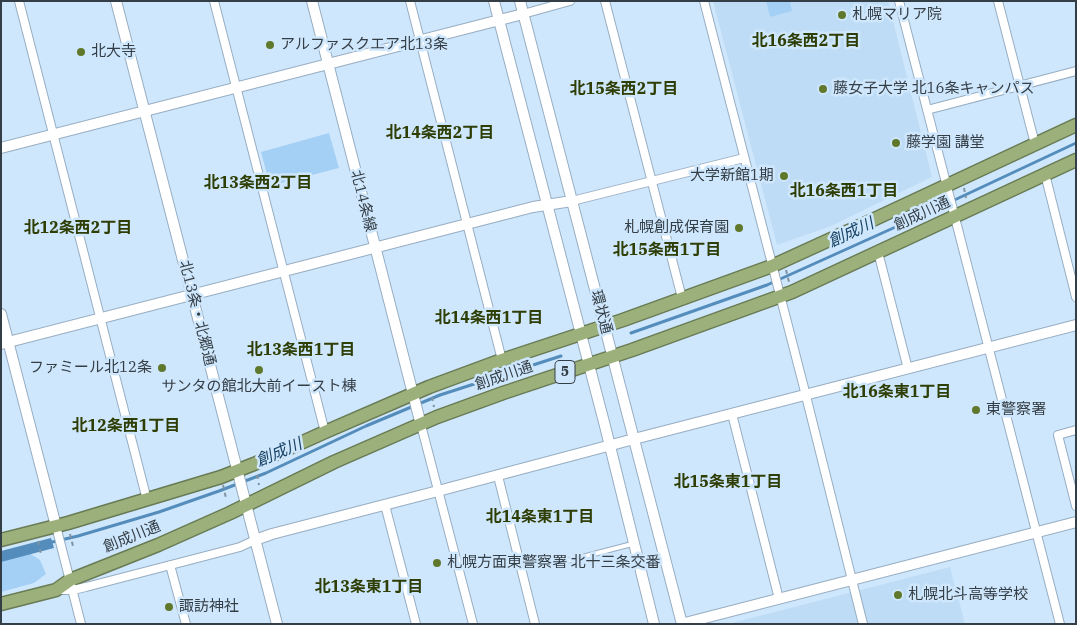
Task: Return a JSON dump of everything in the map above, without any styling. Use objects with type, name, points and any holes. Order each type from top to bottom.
[{"type":"highway","name":"創成川通","points":[[1,540],[57,530],[221,477],[239,475],[325,432],[502,360],[682,298],[773,270],[948,190],[1035,144],[1076,125]]},
{"type":"highway","name":"創成川通","points":[[1,604],[72,585],[246,505],[420,420],[437,418],[503,393],[613,357],[778,293],[792,292],[878,252],[954,212],[1076,160]]},
{"type":"street","points":[[19,1],[147,500]]},
{"type":"street","name":"北13条・北郷通","points":[[116,1],[277,624]]},
{"type":"street","points":[[214,1],[325,432]]},
{"type":"street","name":"北14条線","points":[[312,1],[420,420]]},
{"type":"street","points":[[410,1],[502,360]]},
{"type":"street","name":"環状通","points":[[494,1],[610,446],[654,624]]},
{"type":"street","name":"環状通","points":[[520,1],[682,624]]},
{"type":"street","points":[[1,148],[570,1]]},
{"type":"street","points":[[605,1],[682,298]]},
{"type":"street","points":[[704,1],[863,624]]},
{"type":"street","points":[[899,1],[1060,624]]},
{"type":"street","points":[[998,1],[1035,144]]},
{"type":"street","points":[[927,110],[1076,72]]},
{"type":"street","points":[[5,343],[467,224],[547,204],[572,201],[744,158]]},
{"type":"street","points":[[1045,174],[1076,297]]},
{"type":"street","points":[[878,252],[908,369]]},
{"type":"street","points":[[1,314],[5,343],[62,548],[81,624]]},
{"type":"street","points":[[72,585],[170,565],[240,547],[272,534],[1076,325]]},
{"type":"street","points":[[732,414],[779,599]]},
{"type":"street","points":[[420,420],[473,624]]},
{"type":"street","points":[[1076,430],[1058,434],[1076,506]]},
{"type":"street","points":[[498,476],[535,624]]},
{"type":"street","points":[[385,505],[416,624]]},
{"type":"street","points":[[682,624],[1076,522]]},
{"type":"street","points":[[170,565],[186,624]]},
{"type":"lane","points":[[563,562],[634,544]]},
{"type":"path","points":[[964,188],[967,201]]},
{"type":"path","points":[[935,201],[938,214]]},
{"type":"path","points":[[786,269],[789,282]]},
{"type":"path","points":[[431,395],[435,409]]},
{"type":"path","points":[[256,472],[260,485]]},
{"type":"path","points":[[223,485],[226,498]]},
{"type":"path","points":[[70,532],[73,546]]},
{"type":"path","points":[[37,539],[41,554]]},
{"type":"shaded area","name":"藤女子大学 北16条キャンパス","points":[[713,1],[888,1],[932,177],[831,226],[777,245]]},
{"type":"shaded area","points":[[766,1],[790,1],[792,11],[770,17]]},
{"type":"shaded area","points":[[329,133],[339,168],[270,186],[261,152]]},
{"type":"shaded area","points":[[51,538],[54,548],[1,562],[1,551]]},
{"type":"shaded area","points":[[29,553],[40,560],[46,574],[34,583],[1,592],[1,558]]},
{"type":"shaded area","name":"札幌北斗高等学校","points":[[950,567],[965,624],[728,624]]},
{"type":"waterway","name":"創成川","points":[[631,333],[767,285],[1076,143]]},
{"type":"waterway","name":"創成川","points":[[48,543],[159,512],[219,491],[266,473],[366,426],[440,395],[561,356]]},
{"type":"place","name":"札幌マリア院","points":[[842,15]]},
{"type":"place","name":"アルファスクエア北13条","points":[[270,45]]},
{"type":"place","name":"北大寺","points":[[81,52]]},
{"type":"place","name":"藤女子大学 北16条キャンパス","points":[[823,89]]},
{"type":"place","name":"藤学園 講堂","points":[[896,143]]},
{"type":"place","name":"大学新館1期","points":[[784,176]]},
{"type":"place","name":"札幌創成保育園","points":[[739,228]]},
{"type":"place","name":"ファミール北12条","points":[[162,368]]},
{"type":"place","name":"サンタの館北大前イースト棟","points":[[259,370]]},
{"type":"place","name":"東警察署","points":[[976,410]]},
{"type":"place","name":"札幌方面東警察署 北十三条交番","points":[[437,563]]},
{"type":"place","name":"札幌北斗高等学校","points":[[898,595]]},
{"type":"place","name":"諏訪神社","points":[[169,607]]},
{"type":"district","name":"北16条西2丁目","points":[[806,41]]},
{"type":"district","name":"北15条西2丁目","points":[[624,89]]},
{"type":"district","name":"北14条西2丁目","points":[[440,133]]},
{"type":"district","name":"北13条西2丁目","points":[[258,183]]},
{"type":"district","name":"北16条西1丁目","points":[[844,191]]},
{"type":"district","name":"北12条西2丁目","points":[[78,228]]},
{"type":"district","name":"北15条西1丁目","points":[[667,250]]},
{"type":"district","name":"北14条西1丁目","points":[[489,318]]},
{"type":"district","name":"北13条西1丁目","points":[[301,350]]},
{"type":"district","name":"北16条東1丁目","points":[[897,392]]},
{"type":"district","name":"北12条西1丁目","points":[[126,426]]},
{"type":"district","name":"北15条東1丁目","points":[[728,482]]},
{"type":"district","name":"北14条東1丁目","points":[[540,517]]},
{"type":"district","name":"北13条東1丁目","points":[[369,587]]}]
